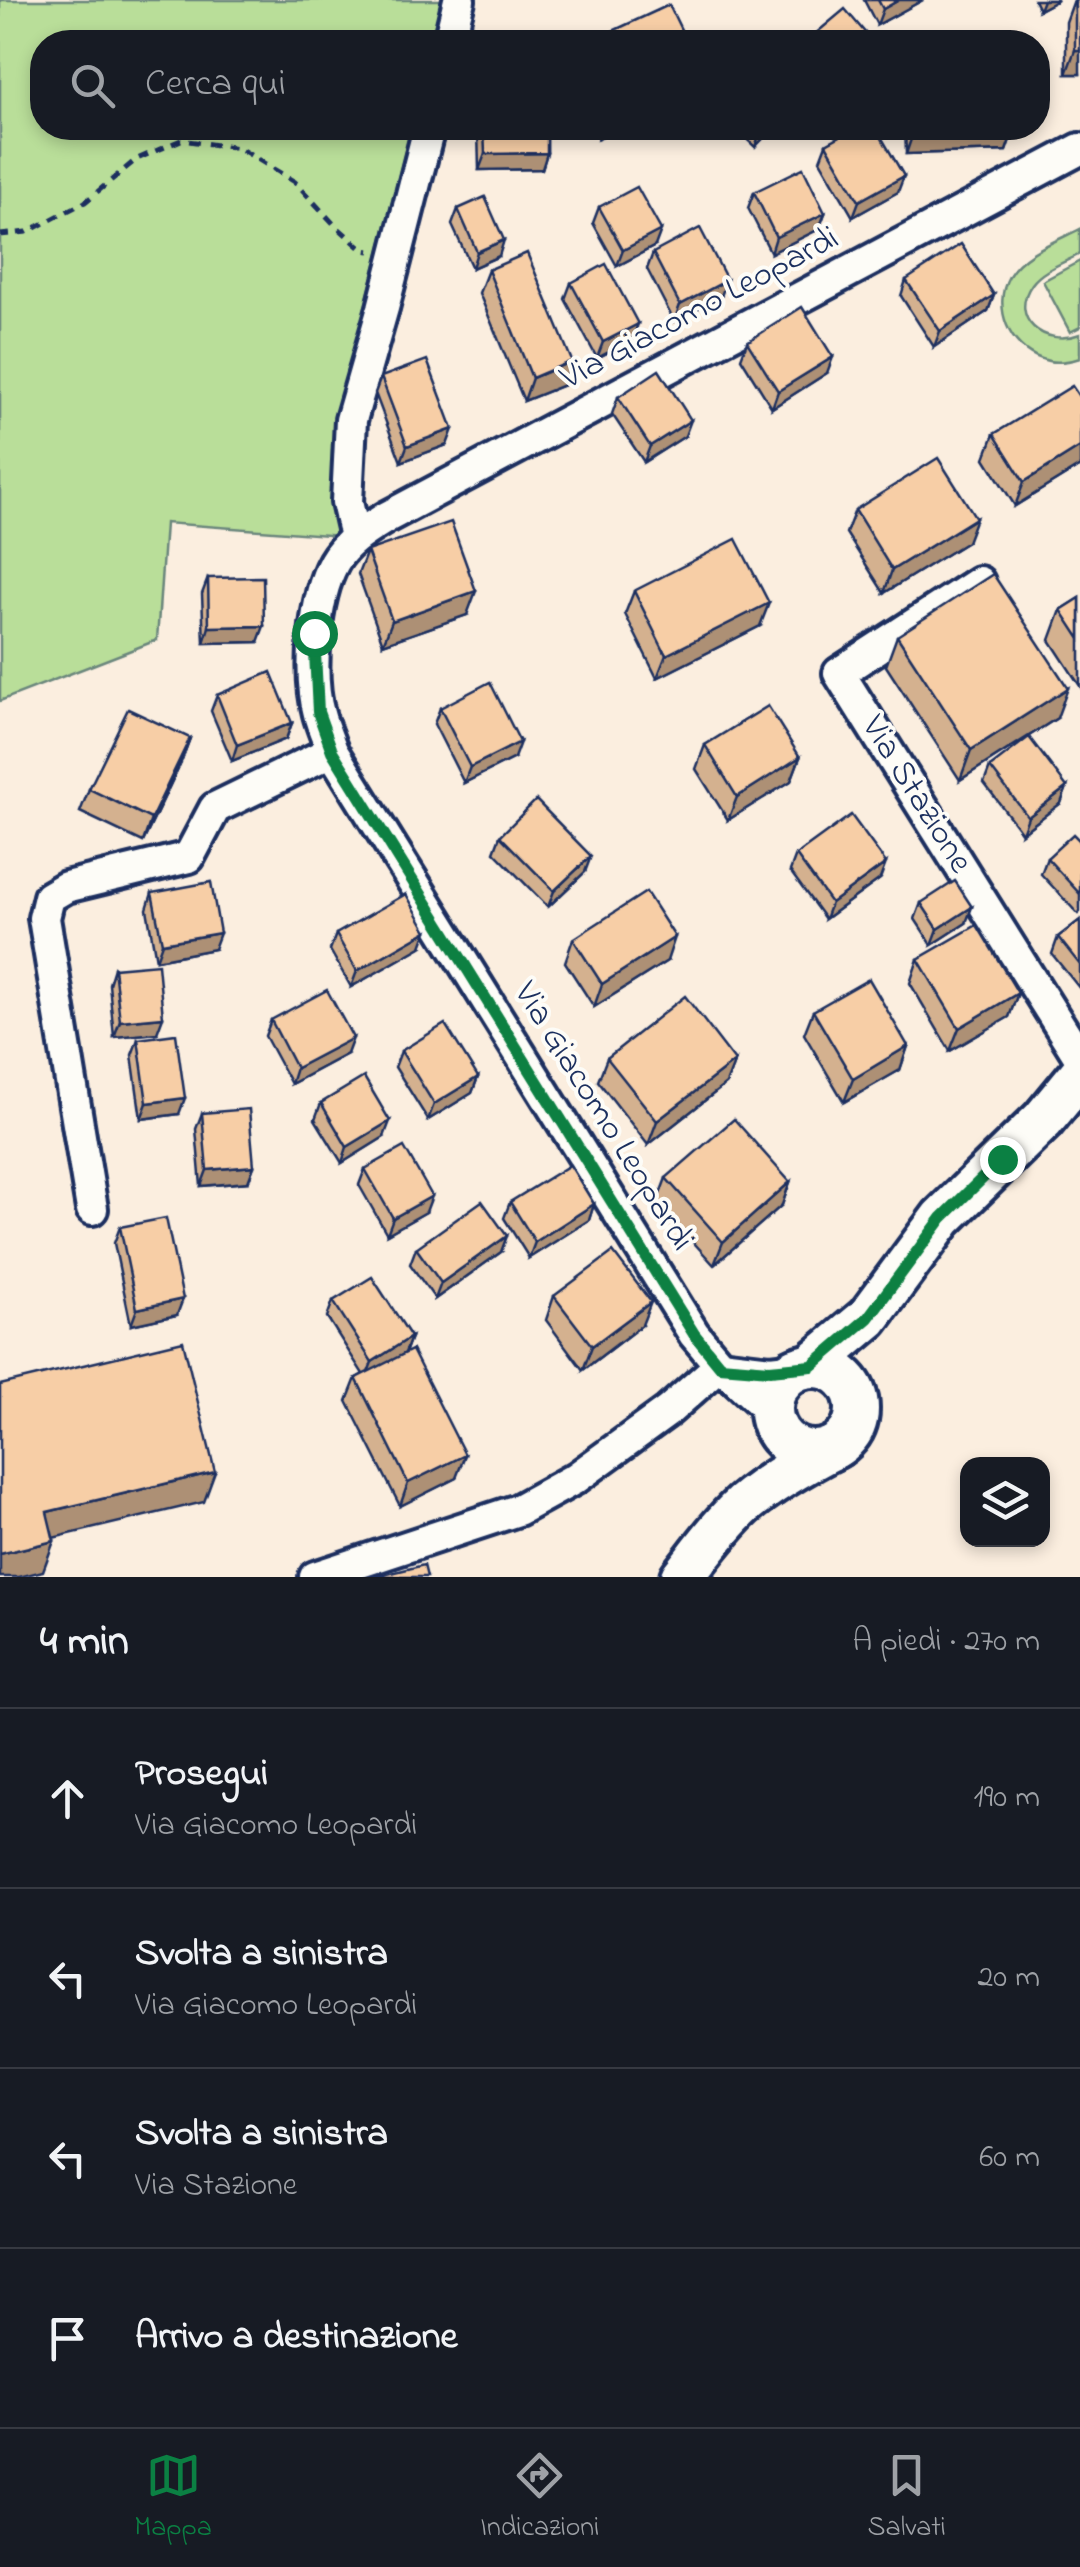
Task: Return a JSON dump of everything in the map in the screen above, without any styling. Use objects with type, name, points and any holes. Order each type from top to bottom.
[{"type":"main road","points":[[743,1506],[769,1458],[774,1440],[772,1402],[777,1386],[868,1318],[942,1218],[1043,1120],[1080,1074]]},
{"type":"main road","points":[[682,1577],[743,1506],[802,1463],[836,1446],[852,1431],[870,1338],[882,1302]]},
{"type":"main road","points":[[805,1367],[835,1371],[850,1384],[857,1401]]},
{"type":"main road","points":[[772,1418],[782,1437],[796,1448],[811,1451],[836,1446]]},
{"type":"street","points":[[452,30],[460,0]]},
{"type":"street","points":[[355,537],[346,502],[352,420],[425,140]]},
{"type":"street","name":"Via Giacomo Leopardi","points":[[772,1418],[694,1334],[332,751],[318,712],[314,633],[321,598],[334,560],[355,537],[387,518],[1080,149]]},
{"type":"street","name":"Via Stazione","points":[[979,582],[840,673],[1080,1058]]},
{"type":"street","points":[[92,1210],[44,918],[49,897],[66,887],[189,857],[216,808],[332,751]]},
{"type":"street","points":[[315,1577],[518,1510],[576,1478],[668,1411],[720,1366],[770,1370],[805,1367]]},
{"type":"path","points":[[0,235],[28,232],[86,202],[138,158],[181,140],[239,148],[295,182],[363,250],[388,254],[400,239]]},
{"type":"green space","points":[[0,0],[443,0],[436,30],[30,30],[30,140],[408,140],[363,315],[355,537],[165,523],[157,640],[0,701]]},
{"type":"green space","points":[[1080,229],[1080,254],[1042,275],[1026,296],[1024,308],[1034,327],[1054,337],[1080,334],[1080,358],[1047,361],[1030,354],[1013,336],[1003,313],[1004,288],[1023,260]]},
{"type":"green space","points":[[1080,261],[1080,327],[1070,332],[1043,281]]},
{"type":"building","points":[[878,0],[899,0],[883,9]]},
{"type":"building","points":[[1075,0],[1080,0],[1080,50],[1075,50]]},
{"type":"building","points":[[669,5],[681,30],[615,30]]},
{"type":"building","points":[[845,9],[863,30],[820,30]]},
{"type":"building","points":[[484,140],[547,140],[547,153],[485,154]]},
{"type":"building","points":[[833,140],[883,140],[904,176],[859,201],[826,144]]},
{"type":"building","points":[[803,168],[825,213],[776,237],[754,192]]},
{"type":"building","points":[[637,187],[661,230],[623,250],[599,207]]},
{"type":"building","points":[[485,197],[504,240],[477,252],[458,209]]},
{"type":"building","points":[[700,228],[727,280],[680,305],[653,253]]},
{"type":"building","points":[[961,244],[994,295],[940,331],[906,280]]},
{"type":"building","points":[[527,253],[572,361],[532,378],[488,270]]},
{"type":"building","points":[[606,264],[638,324],[603,342],[571,283]]},
{"type":"building","points":[[802,307],[833,357],[778,391],[747,342]]},
{"type":"building","points":[[427,360],[453,429],[407,446],[381,377]]},
{"type":"building","points":[[659,370],[691,420],[650,446],[618,397]]},
{"type":"building","points":[[1072,386],[1080,398],[1080,447],[1024,482],[994,434]]},
{"type":"building","points":[[938,458],[976,518],[892,570],[855,510]]},
{"type":"building","points":[[451,522],[476,591],[392,621],[367,551]]},
{"type":"building","points":[[736,539],[769,603],[666,655],[634,591]]},
{"type":"building","points":[[993,574],[1068,688],[971,750],[897,636]]},
{"type":"building","points":[[263,577],[264,626],[209,627],[208,578]]},
{"type":"building","points":[[1080,598],[1080,639],[1061,610]]},
{"type":"building","points":[[271,672],[292,723],[237,745],[217,695]]},
{"type":"building","points":[[490,682],[520,742],[470,767],[440,708]]},
{"type":"building","points":[[768,706],[800,757],[737,797],[705,745]]},
{"type":"building","points":[[128,709],[190,738],[151,819],[89,789]]},
{"type":"building","points":[[1029,737],[1067,787],[1028,817],[990,767]]},
{"type":"building","points":[[536,800],[591,856],[554,891],[500,836]]},
{"type":"building","points":[[851,815],[886,863],[831,903],[796,855]]},
{"type":"building","points":[[1073,834],[1080,841],[1080,894],[1047,858]]},
{"type":"building","points":[[955,881],[972,907],[938,929],[921,903]]},
{"type":"building","points":[[211,882],[220,933],[162,943],[152,893]]},
{"type":"building","points":[[646,892],[675,937],[602,984],[573,939]]},
{"type":"building","points":[[406,894],[427,931],[357,971],[336,934]]},
{"type":"building","points":[[1080,920],[1080,965],[1058,937]]},
{"type":"building","points":[[977,925],[1018,993],[959,1028],[918,959]]},
{"type":"building","points":[[158,964],[163,1017],[120,1021],[114,968]]},
{"type":"building","points":[[869,979],[908,1046],[853,1079],[813,1011]]},
{"type":"building","points":[[327,990],[353,1038],[296,1068],[271,1020]]},
{"type":"building","points":[[685,996],[735,1061],[657,1121],[607,1058]]},
{"type":"building","points":[[445,1024],[478,1077],[434,1104],[401,1051]]},
{"type":"building","points":[[176,1034],[185,1098],[147,1103],[138,1039]]},
{"type":"building","points":[[364,1077],[390,1121],[347,1147],[321,1103]]},
{"type":"building","points":[[249,1109],[254,1166],[207,1170],[202,1113]]},
{"type":"building","points":[[734,1119],[790,1182],[723,1242],[666,1178]]},
{"type":"building","points":[[404,1147],[432,1196],[393,1218],[365,1169]]},
{"type":"building","points":[[570,1165],[594,1204],[535,1242],[510,1202]]},
{"type":"building","points":[[482,1201],[507,1236],[441,1283],[416,1248]]},
{"type":"building","points":[[166,1218],[183,1299],[137,1309],[120,1227]]},
{"type":"building","points":[[613,1252],[651,1302],[592,1346],[554,1296]]},
{"type":"building","points":[[372,1277],[411,1337],[372,1362],[333,1301]]},
{"type":"building","points":[[183,1341],[215,1472],[47,1512],[54,1541],[0,1554],[0,1385]]},
{"type":"building","points":[[412,1350],[465,1455],[408,1483],[356,1378]]},
{"type":"building","points":[[424,1565],[427,1577],[375,1577]]},
{"type":"route","points":[[314,633],[318,712],[332,751],[694,1334],[720,1366],[752,1370],[812,1366],[868,1318],[942,1218],[1002,1159]]}]
